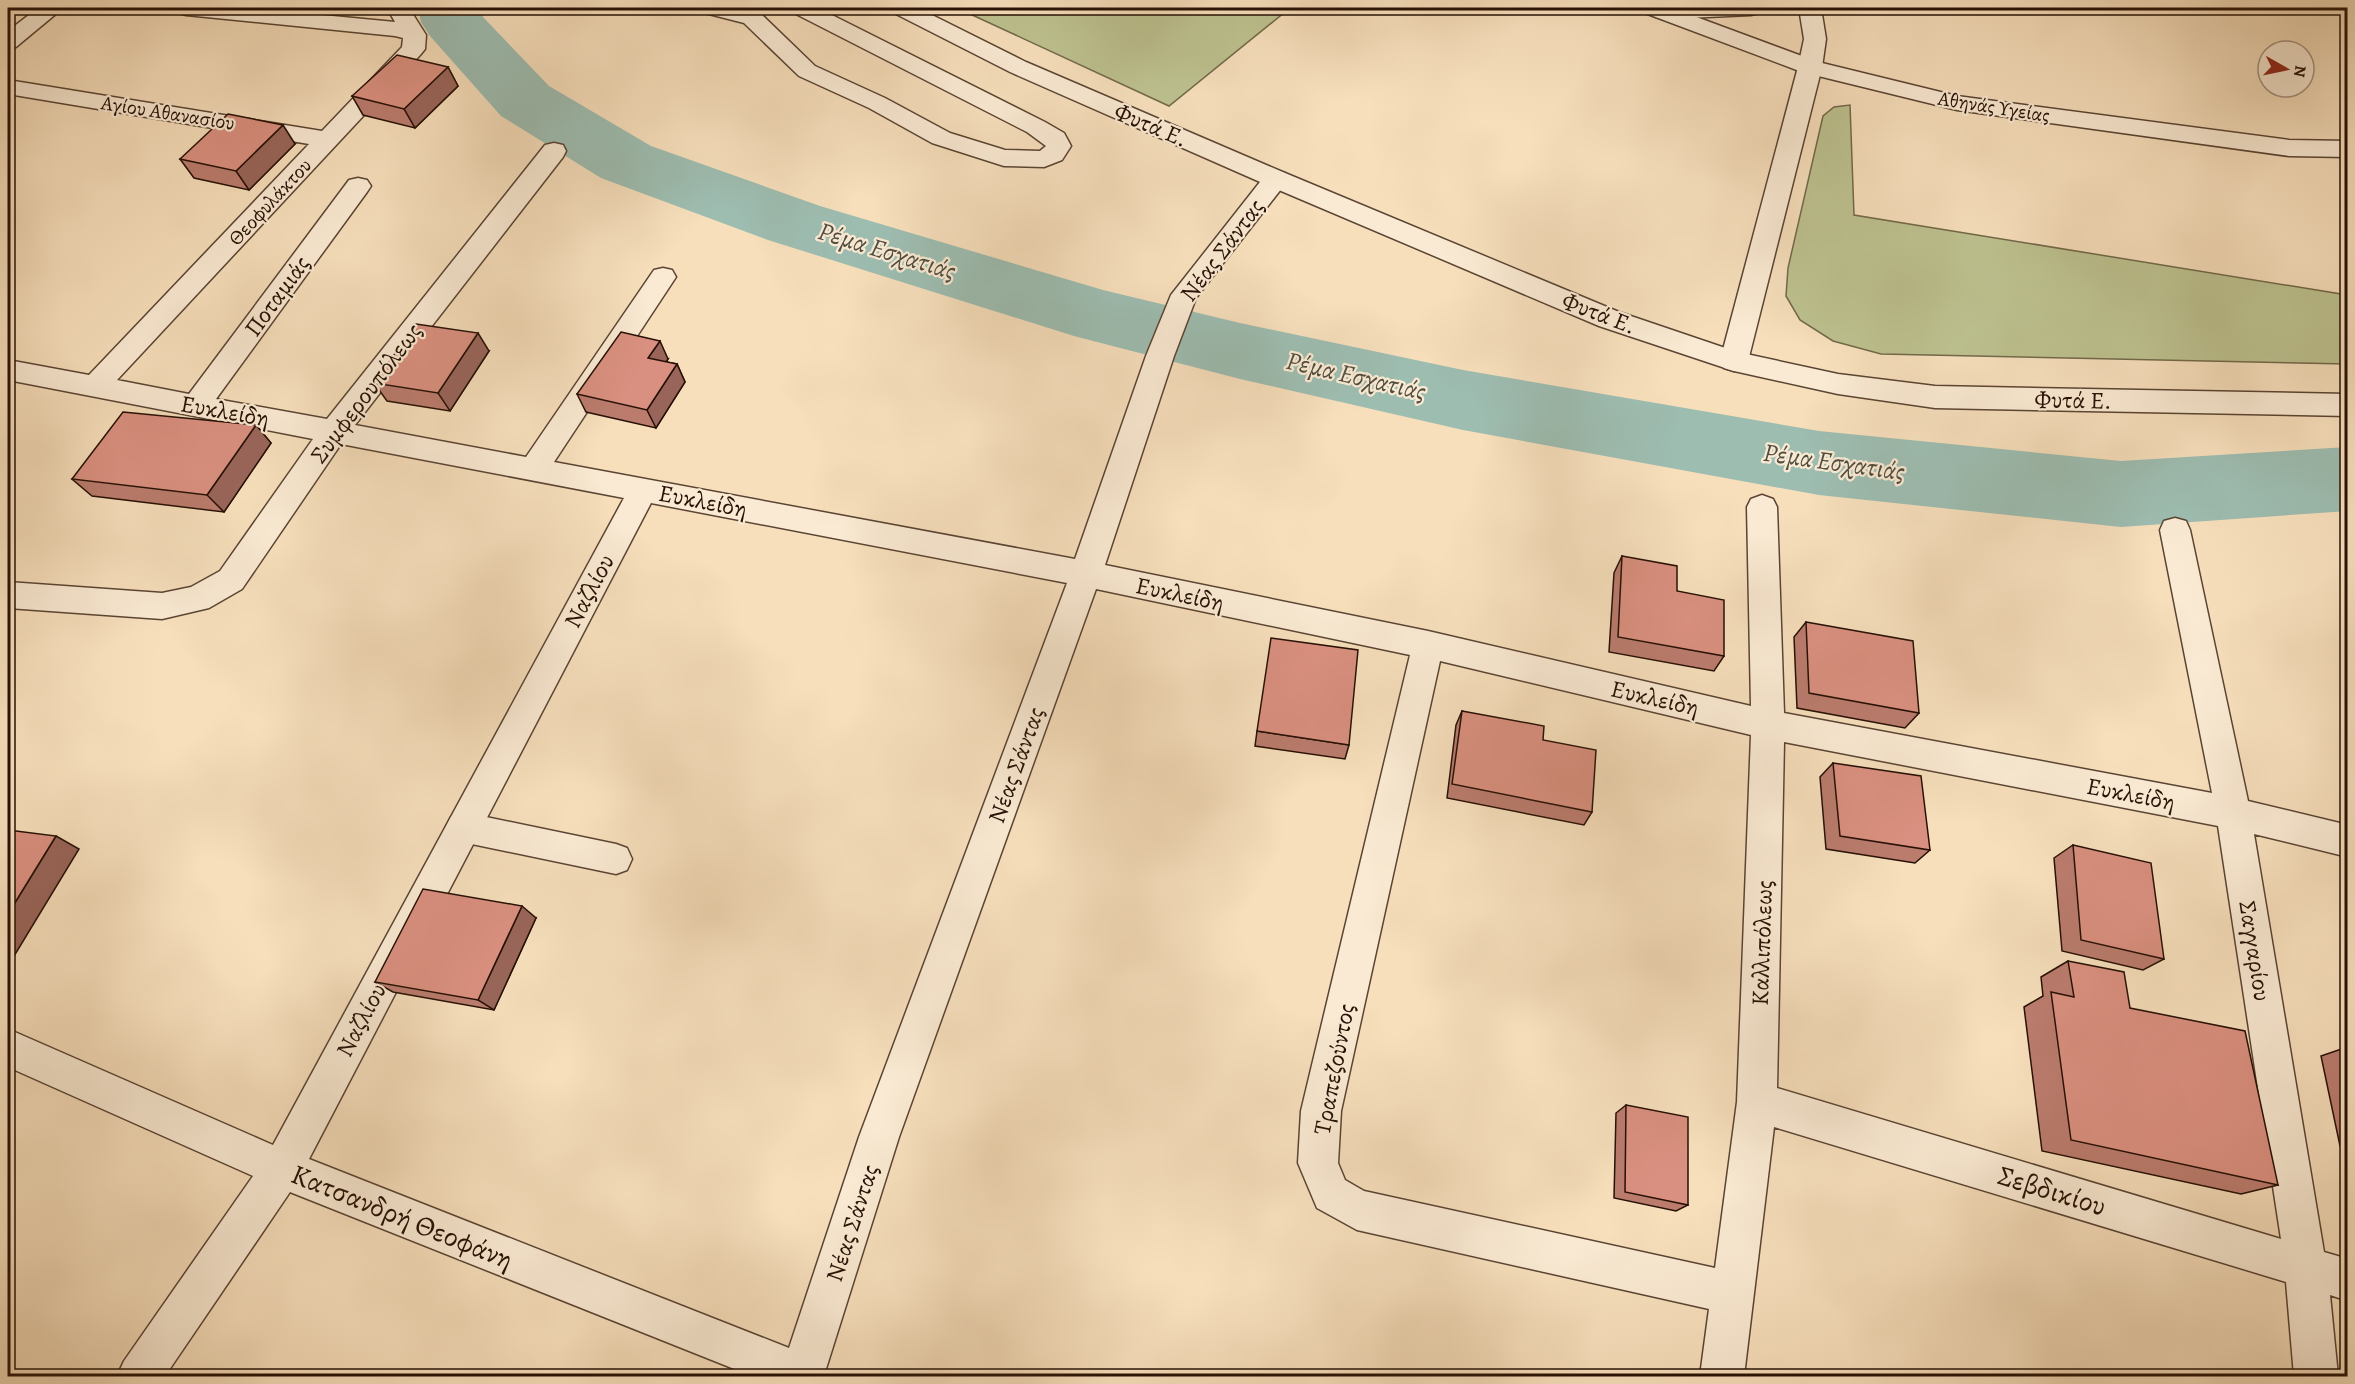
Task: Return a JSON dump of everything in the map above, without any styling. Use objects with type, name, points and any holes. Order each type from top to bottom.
[{"type":"street","points":[[8,42],[52,8]]},
{"type":"street","points":[[186,8],[398,29],[415,35]]},
{"type":"street","points":[[398,8],[415,35]]},
{"type":"street","points":[[713,8],[752,18],[807,70],[941,138],[1004,158],[1044,159],[1053,154],[1059,146],[1055,138],[1036,127],[802,8]]},
{"type":"street","name":"Φυτά Ε.","points":[[902,8],[1018,67],[1276,179],[1610,319],[1734,361],[1838,384],[1935,397],[2348,405]]},
{"type":"street","points":[[1659,10],[1722,11],[1751,8]]},
{"type":"street","points":[[1734,361],[1810,67],[1815,39],[1810,8]]},
{"type":"street","name":"Αθηνάς Υγείας","points":[[1659,10],[1810,67],[1957,103],[2289,148],[2348,149]]},
{"type":"street","name":"Θεοφυλάκτου","points":[[94,387],[413,49],[415,35]]},
{"type":"street","name":"Αγίου Αθανασίου","points":[[8,87],[329,140]]},
{"type":"street","name":"Συμφερουπόλεως","points":[[8,595],[162,606],[198,599],[231,580],[334,431],[554,151]]},
{"type":"street","name":"Νέας Σάντας","points":[[803,1376],[879,1137],[1086,574],[1160,356],[1184,295],[1276,179]]},
{"type":"street","name":"Ποταμιάς","points":[[195,406],[358,186]]},
{"type":"street","points":[[533,470],[663,277]]},
{"type":"street","name":"Ευκλείδη","points":[[8,370],[1086,574],[1428,645],[1768,724],[2233,813],[2348,841]]},
{"type":"street","name":"Ναζλίου","points":[[139,1377],[282,1169],[462,826],[643,490]]},
{"type":"street","name":"Καλλιπόλεως","points":[[1722,1377],[1757,1102],[1768,724],[1762,507]]},
{"type":"street","name":"Σαγγαρίου","points":[[2175,530],[2233,813],[2306,1267],[2316,1377]]},
{"type":"street","name":"Τραπεζούντος","points":[[1428,645],[1321,1112],[1318,1163],[1331,1194],[1357,1210],[1733,1293]]},
{"type":"street","name":"Κατσανδρή Θεοφάνη","points":[[8,1048],[282,1169],[803,1376]]},
{"type":"street","name":"Σεβδικίου","points":[[1757,1102],[2348,1280]]},
{"type":"lane","points":[[462,826],[616,859]]},
{"type":"green space","points":[[957,8],[1290,8],[1169,106]]},
{"type":"green space","points":[[1850,105],[1854,215],[2347,295],[2347,364],[1881,354],[1833,341],[1800,320],[1786,296],[1788,268],[1823,116],[1834,107]]},
{"type":"building","points":[[397,55],[448,67],[404,109],[352,96]]},
{"type":"building","points":[[228,114],[283,125],[236,171],[180,159]]},
{"type":"building","points":[[416,324],[478,333],[438,393],[374,383]]},
{"type":"building","points":[[621,332],[660,341],[648,358],[677,364],[647,410],[577,394]]},
{"type":"building","points":[[123,412],[256,425],[207,495],[72,479]]},
{"type":"building","points":[[1622,556],[1677,566],[1677,591],[1724,600],[1724,656],[1618,637]]},
{"type":"building","points":[[1806,622],[1913,641],[1919,713],[1809,693]]},
{"type":"building","points":[[1271,638],[1358,650],[1349,745],[1257,731]]},
{"type":"building","points":[[1462,711],[1544,726],[1543,740],[1596,750],[1592,812],[1452,784]]},
{"type":"building","points":[[1833,763],[1921,776],[1930,850],[1840,836]]},
{"type":"building","points":[[8,830],[56,836],[8,914]]},
{"type":"building","points":[[2073,845],[2151,863],[2164,959],[2081,940]]},
{"type":"building","points":[[423,889],[522,906],[478,1000],[375,982]]},
{"type":"building","points":[[2068,961],[2124,972],[2130,1008],[2245,1031],[2278,1185],[2071,1140],[2051,992],[2074,997]]},
{"type":"building","points":[[1626,1105],[1688,1117],[1688,1205],[1625,1192]]},
{"type":"waterway","name":"Ρέμα Εσχατιάς","points":[[449,8],[453,22],[525,101],[626,162],[794,223],[1101,317],[1240,351],[1463,400],[1819,463],[2121,494],[2348,479]]}]
